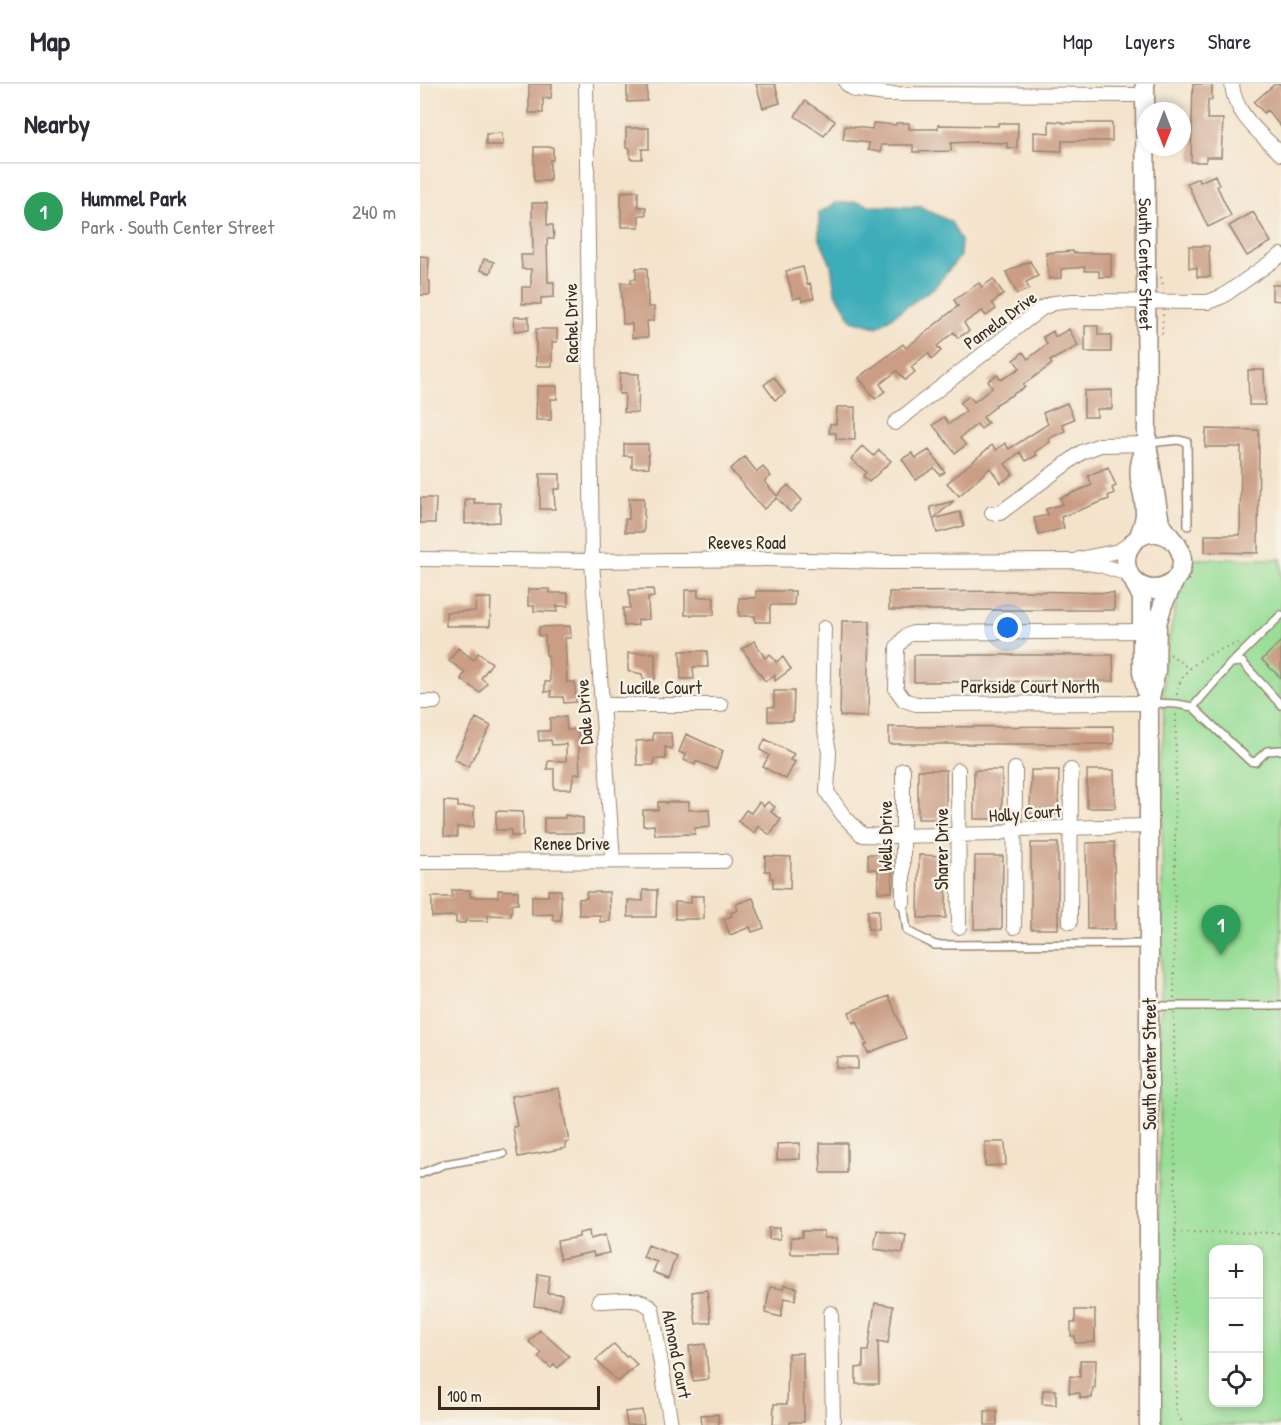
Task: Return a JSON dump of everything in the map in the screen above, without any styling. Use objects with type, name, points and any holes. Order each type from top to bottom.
[{"type":"main road","name":"South Center Street","points":[[1145,89],[1154,302],[1147,444],[1160,523],[1178,538]]},
{"type":"main road","name":"South Center Street","points":[[1135,540],[1146,515],[1139,486],[1140,464],[1147,444]]},
{"type":"main road","points":[[1155,532],[1178,538],[1177,544],[1183,559],[1178,585],[1150,589],[1131,578],[1125,558],[1135,540],[1155,532]]},
{"type":"main road","name":"South Center Street","points":[[1131,578],[1142,597],[1142,672],[1149,703],[1149,1425]]},
{"type":"main road","name":"South Center Street","points":[[1149,703],[1156,670],[1157,624],[1163,604],[1178,585]]},
{"type":"street","name":"Rachel Drive","points":[[586,84],[592,561]]},
{"type":"street","points":[[847,84],[855,90],[886,94],[1145,89]]},
{"type":"street","points":[[1232,84],[1234,100],[1240,111],[1281,154]]},
{"type":"street","name":"Pamela Drive","points":[[895,423],[1042,308],[1064,302],[1208,302],[1223,296],[1281,255]]},
{"type":"street","points":[[992,513],[1000,513],[1088,449],[1100,445],[1147,444]]},
{"type":"street","name":"Reeves Road","points":[[1074,561],[1119,551],[1135,540]]},
{"type":"street","name":"Reeves Road","points":[[420,559],[1074,561],[1100,565],[1131,578]]},
{"type":"street","name":"Dale Drive","points":[[592,561],[613,861]]},
{"type":"street","name":"Holly Court","points":[[824,628],[822,714],[829,753],[827,792],[843,815],[862,835],[996,834],[1015,829],[1150,826]]},
{"type":"street","name":"Parkside Court North","points":[[1141,631],[913,633],[900,641],[897,652],[896,689],[904,700],[911,704],[1149,703]]},
{"type":"street","name":"Lucille Court","points":[[602,705],[721,705]]},
{"type":"street","name":"Wells Drive","points":[[903,770],[903,902]]},
{"type":"street","name":"Sharer Drive","points":[[958,770],[959,927]]},
{"type":"street","points":[[1014,927],[1016,770]]},
{"type":"street","points":[[1070,922],[1071,770]]},
{"type":"street","name":"Renee Drive","points":[[420,862],[724,861]]},
{"type":"street","name":"Almond Court","points":[[599,1301],[639,1301],[647,1303],[652,1309],[671,1425]]},
{"type":"street","points":[[831,1313],[833,1425]]},
{"type":"lane","points":[[1147,444],[1162,441],[1187,442],[1188,526]]},
{"type":"lane","points":[[1193,707],[1234,661],[1281,615]]},
{"type":"lane","points":[[1234,661],[1242,662],[1281,705]]},
{"type":"lane","points":[[1149,703],[1193,707],[1250,761],[1255,762],[1267,751],[1281,750]]},
{"type":"lane","points":[[903,902],[907,931],[935,945],[1149,944]]},
{"type":"lane","points":[[1149,1006],[1281,1006]]},
{"type":"lane","points":[[420,1174],[445,1164],[503,1154]]},
{"type":"path","points":[[1161,273],[1164,290],[1154,302],[1161,336]]},
{"type":"path","points":[[1178,538],[1192,556],[1193,570],[1188,583],[1178,585]]},
{"type":"path","points":[[1184,1425],[1176,1412],[1174,1006],[1177,688],[1181,677],[1189,669],[1227,647],[1244,642]]},
{"type":"path","points":[[1166,647],[1170,654],[1189,669]]},
{"type":"path","points":[[1175,1232],[1281,1233]]},
{"type":"path","points":[[1178,1425],[1179,1418]]},
{"type":"green space","points":[[1186,559],[1281,559],[1281,1425],[1157,1425],[1164,661]]},
{"type":"water","points":[[859,202],[871,206],[921,207],[951,222],[961,241],[960,256],[935,287],[877,327],[852,320],[835,292],[831,265],[819,237],[819,213],[836,203]]},
{"type":"building","points":[[529,84],[552,84],[551,98],[543,98],[543,113],[529,113]]},
{"type":"building","points":[[627,84],[647,84],[647,101],[627,102]]},
{"type":"building","points":[[756,84],[775,84],[780,103],[763,108]]},
{"type":"building","points":[[1193,84],[1212,84],[1212,100],[1208,100],[1207,119],[1223,119],[1221,157],[1206,157],[1206,162],[1191,162]]},
{"type":"building","points":[[1275,84],[1281,84],[1281,127],[1267,110],[1264,113],[1254,102]]},
{"type":"building","points":[[805,101],[835,121],[824,136],[795,116]]},
{"type":"building","points":[[1049,121],[1112,123],[1112,141],[1062,141],[1062,151],[1034,150],[1034,132],[1049,133]]},
{"type":"building","points":[[873,123],[896,125],[896,123],[909,123],[909,129],[938,129],[938,125],[998,126],[998,123],[1018,123],[1017,148],[1007,148],[1007,143],[974,142],[951,143],[951,151],[913,152],[913,145],[881,145],[881,152],[868,150],[869,143],[843,140],[845,126],[872,129]]},
{"type":"building","points":[[626,128],[649,128],[649,149],[642,149],[642,159],[630,159],[630,148],[626,148]]},
{"type":"building","points":[[502,133],[503,145],[486,145],[486,134]]},
{"type":"building","points":[[534,147],[553,147],[553,160],[550,160],[550,181],[534,181]]},
{"type":"building","points":[[1215,175],[1219,185],[1217,186],[1231,216],[1208,227],[1187,183],[1198,178],[1200,182]]},
{"type":"building","points":[[638,191],[638,207],[646,207],[646,215],[639,215],[639,227],[621,227],[621,192]]},
{"type":"building","points":[[532,203],[547,203],[547,225],[553,225],[554,239],[547,239],[548,282],[554,282],[554,297],[541,298],[541,304],[522,304],[522,287],[531,287],[531,269],[522,269],[521,255],[533,255]]},
{"type":"building","points":[[1253,212],[1271,242],[1247,256],[1229,226]]},
{"type":"building","points":[[1189,246],[1209,246],[1210,277],[1197,277],[1197,268],[1189,268]]},
{"type":"building","points":[[1073,251],[1074,253],[1111,253],[1111,277],[1099,277],[1099,271],[1085,271],[1085,267],[1061,269],[1061,278],[1049,279],[1046,253]]},
{"type":"building","points":[[420,256],[429,257],[430,295],[420,295]]},
{"type":"building","points":[[484,259],[494,262],[490,273],[480,270]]},
{"type":"building","points":[[1030,261],[1038,276],[1026,282],[1029,289],[1017,294],[1006,272]]},
{"type":"building","points":[[803,267],[807,284],[810,283],[814,298],[802,301],[801,297],[793,299],[786,271]]},
{"type":"building","points":[[636,268],[647,268],[648,307],[654,307],[654,321],[647,321],[648,337],[632,338],[632,324],[623,324],[621,283],[631,283],[631,279],[636,279]]},
{"type":"building","points":[[993,279],[1004,294],[992,303],[996,309],[986,316],[982,311],[964,323],[969,331],[958,338],[954,332],[937,346],[941,351],[932,359],[928,353],[911,367],[915,372],[905,380],[897,371],[880,384],[885,391],[875,399],[859,378],[903,344],[906,348],[958,306],[954,300],[979,283],[982,287]]},
{"type":"building","points":[[1272,285],[1281,285],[1281,301],[1272,300]]},
{"type":"building","points":[[514,317],[529,317],[529,330],[515,331]]},
{"type":"building","points":[[1085,326],[1098,326],[1098,335],[1111,335],[1111,352],[1085,352]]},
{"type":"building","points":[[536,329],[557,329],[557,342],[552,342],[552,366],[536,366]]},
{"type":"building","points":[[1069,329],[1078,346],[1050,361],[1052,364],[1023,385],[1025,387],[995,405],[983,417],[988,423],[981,429],[977,424],[960,438],[966,445],[955,453],[933,425],[944,417],[949,424],[966,411],[960,403],[969,396],[974,402],[992,388],[988,381],[997,375],[1001,380],[1020,368],[1014,360],[1023,352],[1028,359],[1047,344],[1043,337],[1053,331],[1055,337]]},
{"type":"building","points":[[1248,370],[1264,370],[1265,405],[1249,405]]},
{"type":"building","points":[[620,373],[639,374],[638,413],[624,412],[625,394],[619,394]]},
{"type":"building","points":[[774,377],[785,393],[775,400],[764,385]]},
{"type":"building","points":[[537,386],[557,386],[557,399],[551,399],[551,420],[536,420]]},
{"type":"building","points":[[1112,390],[1112,409],[1097,409],[1097,417],[1084,417],[1084,391]]},
{"type":"building","points":[[1067,403],[1074,419],[1062,424],[1065,431],[1048,439],[1050,442],[1035,452],[1037,455],[1026,461],[1020,452],[1005,464],[1013,474],[1001,483],[990,468],[959,496],[947,483],[992,445],[996,450],[1005,443],[1009,449],[1048,424],[1043,413]]},
{"type":"building","points":[[837,407],[855,407],[855,440],[836,439],[836,433],[829,433],[830,424],[836,424]]},
{"type":"building","points":[[1206,429],[1259,430],[1258,553],[1205,552],[1205,535],[1240,535],[1241,447],[1205,447]]},
{"type":"building","points":[[624,444],[648,444],[649,467],[632,468],[632,456],[624,456]]},
{"type":"building","points":[[863,446],[874,456],[879,450],[891,461],[869,482],[863,476],[866,472],[851,459]]},
{"type":"building","points":[[929,450],[945,472],[940,475],[934,468],[916,480],[902,459],[912,453],[916,458]]},
{"type":"building","points":[[745,457],[757,472],[763,467],[771,476],[764,481],[777,496],[788,485],[802,500],[790,512],[777,498],[764,509],[730,469]]},
{"type":"building","points":[[1108,467],[1116,486],[1112,488],[1114,493],[1108,496],[1109,499],[1061,517],[1064,528],[1039,535],[1034,518],[1048,515],[1046,509],[1063,504],[1060,498],[1092,485],[1088,476]]},
{"type":"building","points":[[540,474],[560,474],[560,489],[554,489],[555,509],[540,509]]},
{"type":"building","points":[[420,498],[436,498],[435,523],[420,523]]},
{"type":"building","points":[[629,498],[644,498],[644,532],[625,532],[625,519],[629,519]]},
{"type":"building","points":[[465,499],[474,499],[474,503],[500,503],[500,522],[465,524]]},
{"type":"building","points":[[954,501],[933,519],[930,507]]},
{"type":"building","points":[[960,512],[964,526],[937,533],[933,519]]},
{"type":"building","points":[[528,589],[550,589],[550,593],[568,593],[568,606],[557,606],[557,612],[534,611],[534,606],[528,606]]},
{"type":"building","points":[[653,589],[654,597],[648,598],[649,619],[638,620],[638,625],[624,626],[623,608],[630,608],[629,590]]},
{"type":"building","points":[[685,590],[698,590],[698,597],[714,597],[714,615],[685,615]]},
{"type":"building","points":[[756,591],[795,591],[794,605],[770,605],[770,622],[755,622],[755,616],[739,616],[739,598],[756,598]]},
{"type":"building","points":[[889,592],[1114,593],[1114,610],[889,610]]},
{"type":"building","points":[[476,598],[491,598],[490,626],[446,626],[446,612],[475,611]]},
{"type":"building","points":[[842,621],[870,621],[868,717],[840,716]]},
{"type":"building","points":[[570,626],[571,638],[565,638],[567,682],[575,682],[576,702],[564,703],[563,697],[551,697],[551,691],[545,692],[545,682],[550,682],[548,655],[546,655],[545,636],[539,636],[539,627]]},
{"type":"building","points":[[754,641],[765,658],[770,654],[776,662],[783,657],[791,669],[775,681],[775,675],[765,681],[742,649]]},
{"type":"building","points":[[1281,641],[1281,678],[1262,660]]},
{"type":"building","points":[[458,648],[474,660],[478,653],[492,663],[481,678],[487,683],[480,693],[461,679],[465,672],[449,661]]},
{"type":"building","points":[[680,651],[707,651],[708,667],[693,667],[694,679],[681,679]]},
{"type":"building","points":[[628,653],[655,653],[655,679],[643,679],[642,674],[628,671]]},
{"type":"building","points":[[914,655],[1113,655],[1114,681],[914,682]]},
{"type":"building","points":[[774,691],[794,691],[793,721],[768,721],[768,707],[774,707]]},
{"type":"building","points":[[566,717],[567,730],[578,729],[580,774],[574,774],[571,789],[554,789],[554,769],[547,769],[548,761],[566,761],[566,744],[552,745],[551,740],[539,741],[538,731],[550,731],[550,718]]},
{"type":"building","points":[[476,718],[491,726],[468,767],[454,759]]},
{"type":"building","points":[[1113,726],[1114,744],[889,744],[889,727]]},
{"type":"building","points":[[653,733],[671,733],[672,749],[665,747],[666,759],[654,759],[654,765],[637,765],[636,741],[653,740]]},
{"type":"building","points":[[686,734],[723,751],[716,769],[696,761],[695,765],[684,760],[686,755],[679,752]]},
{"type":"building","points":[[765,739],[794,754],[790,760],[795,762],[786,779],[763,767],[769,755],[760,750]]},
{"type":"building","points":[[918,770],[946,770],[946,819],[918,819]]},
{"type":"building","points":[[974,770],[1002,770],[1002,819],[974,819]]},
{"type":"building","points":[[1031,770],[1059,770],[1058,814],[1030,814]]},
{"type":"building","points":[[1087,770],[1114,770],[1115,808],[1087,808]]},
{"type":"building","points":[[444,801],[458,802],[458,807],[474,807],[474,827],[457,827],[457,837],[444,836]]},
{"type":"building","points":[[658,802],[666,802],[666,804],[667,802],[689,802],[689,810],[709,809],[710,827],[695,828],[695,834],[655,835],[654,825],[643,826],[643,810],[658,810]]},
{"type":"building","points":[[759,802],[764,806],[768,802],[775,807],[771,812],[781,819],[770,835],[758,826],[754,833],[738,821],[746,810],[751,813]]},
{"type":"building","points":[[496,811],[523,812],[523,836],[511,836],[511,830],[496,830]]},
{"type":"building","points":[[565,815],[583,818],[583,833],[544,833],[544,818],[565,818]]},
{"type":"building","points":[[1114,842],[1115,929],[1087,929],[1086,843]]},
{"type":"building","points":[[1031,843],[1058,843],[1058,929],[1031,929]]},
{"type":"building","points":[[868,854],[892,854],[892,892],[878,892],[878,869],[868,869]]},
{"type":"building","points":[[919,855],[946,856],[946,918],[918,918]]},
{"type":"building","points":[[765,856],[791,857],[790,889],[773,888],[770,871],[765,871]]},
{"type":"building","points":[[975,856],[1003,856],[1002,929],[974,929]]},
{"type":"building","points":[[452,890],[470,890],[470,897],[498,897],[498,890],[518,891],[518,904],[512,904],[511,916],[488,915],[488,921],[456,923],[456,916],[432,917],[432,897],[452,897]]},
{"type":"building","points":[[548,890],[561,890],[561,920],[553,920],[553,914],[532,915],[532,896],[548,896]]},
{"type":"building","points":[[643,890],[657,890],[656,917],[628,917],[628,900],[643,901]]},
{"type":"building","points":[[586,892],[609,892],[610,921],[600,922],[600,915],[579,915],[579,899],[587,898]]},
{"type":"building","points":[[691,896],[704,896],[704,919],[675,919],[675,902],[691,903]]},
{"type":"building","points":[[753,898],[764,928],[752,932],[750,927],[730,935],[724,919],[732,916],[731,913],[738,910],[736,904]]},
{"type":"building","points":[[868,910],[879,910],[878,930],[868,929]]},
{"type":"building","points":[[889,996],[906,1038],[868,1053],[865,1045],[867,1044],[857,1021],[853,1023],[849,1012]]},
{"type":"building","points":[[837,1057],[858,1057],[858,1069],[836,1068]]},
{"type":"building","points":[[559,1088],[569,1142],[565,1143],[566,1148],[518,1157],[513,1127],[517,1126],[511,1096]]},
{"type":"building","points":[[985,1142],[1005,1142],[1006,1165],[985,1166]]},
{"type":"building","points":[[800,1143],[800,1159],[777,1160],[777,1144]]},
{"type":"building","points":[[820,1143],[847,1143],[847,1173],[821,1173]]},
{"type":"building","points":[[769,1228],[780,1228],[780,1239],[769,1239]]},
{"type":"building","points":[[877,1230],[906,1235],[903,1253],[874,1249]]},
{"type":"building","points":[[589,1231],[590,1239],[605,1235],[609,1253],[594,1256],[593,1252],[560,1259],[557,1241],[579,1237],[579,1233]]},
{"type":"building","points":[[802,1231],[824,1231],[824,1238],[837,1238],[837,1254],[791,1254],[791,1237],[802,1237]]},
{"type":"building","points":[[648,1245],[676,1256],[668,1278],[653,1272],[657,1262],[643,1257]]},
{"type":"building","points":[[538,1274],[550,1276],[547,1293],[562,1294],[560,1309],[534,1306]]},
{"type":"building","points":[[784,1285],[797,1288],[795,1300],[784,1298],[781,1317],[765,1313],[770,1287],[783,1289]]},
{"type":"building","points":[[707,1290],[711,1322],[696,1324],[692,1292]]},
{"type":"building","points":[[875,1303],[893,1306],[888,1343],[878,1341],[879,1384],[856,1384],[856,1368],[863,1367],[863,1351],[868,1351]]},
{"type":"building","points":[[1075,1310],[1095,1310],[1095,1342],[1075,1343],[1075,1336],[1071,1336],[1071,1323],[1075,1323]]},
{"type":"building","points":[[540,1330],[569,1356],[558,1368],[554,1364],[551,1368],[538,1357],[542,1353],[529,1342]]},
{"type":"building","points":[[614,1344],[637,1365],[618,1382],[596,1360]]},
{"type":"building","points":[[705,1344],[709,1379],[693,1381],[689,1346]]},
{"type":"building","points":[[788,1353],[803,1353],[804,1422],[773,1425],[774,1404],[787,1404]]},
{"type":"building","points":[[1080,1360],[1096,1360],[1095,1388],[1093,1388],[1092,1398],[1080,1398],[1080,1393],[1069,1393],[1070,1376],[1080,1377]]},
{"type":"building","points":[[1043,1390],[1056,1390],[1056,1405],[1042,1404]]},
{"type":"building","points":[[642,1410],[644,1425],[627,1425],[625,1412]]},
{"type":"building","points":[[985,1411],[997,1411],[997,1425],[985,1425]]},
{"type":"building","points":[[718,1414],[719,1425],[702,1425],[701,1415]]},
{"type":"place","name":"Hummel Park","points":[[1221,955]]}]
